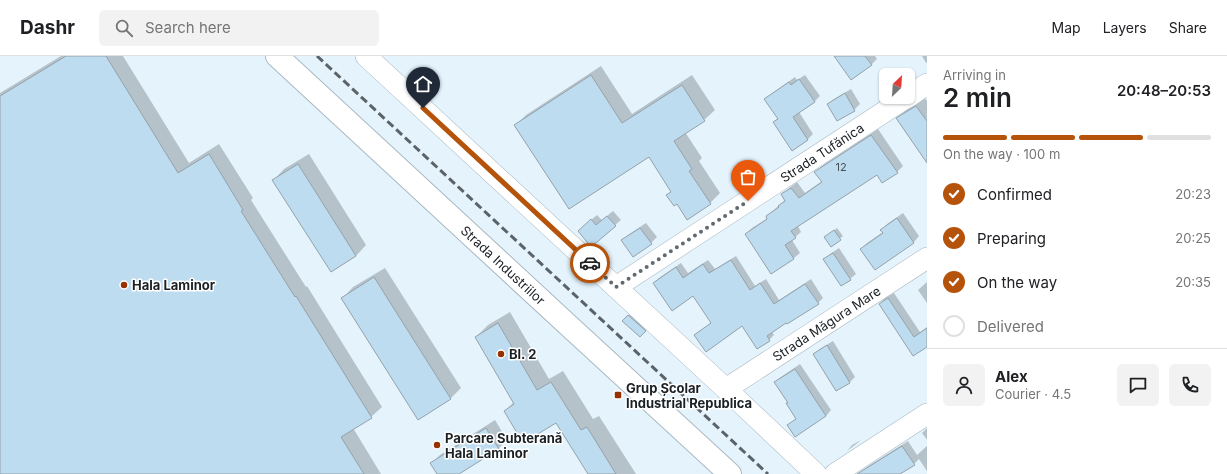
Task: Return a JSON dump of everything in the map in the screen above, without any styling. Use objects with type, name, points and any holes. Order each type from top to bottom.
[{"type":"main road","name":"Strada Industriilor","points":[[277,56],[730,474]]},
{"type":"street","points":[[366,56],[816,474]]},
{"type":"street","name":"Strada Tufănica","points":[[915,92],[927,84]]},
{"type":"street","name":"Strada Tufănica","points":[[616,287],[897,104]]},
{"type":"street","name":"Strada Măgura Mare","points":[[726,389],[927,258]]},
{"type":"street","points":[[835,474],[927,414]]},
{"type":"building","name":"Hala Laminor","points":[[66,56],[106,56],[178,173],[209,154],[243,210],[241,211],[372,418],[341,437],[364,474],[0,474],[0,96]]},
{"type":"building","points":[[834,56],[865,56],[872,65],[851,80]]},
{"type":"building","points":[[591,75],[622,123],[682,85],[705,121],[674,141],[692,169],[689,171],[711,204],[687,220],[677,204],[674,206],[666,195],[671,192],[649,157],[569,209],[514,125]]},
{"type":"building","points":[[799,79],[815,102],[793,117],[808,140],[792,151],[773,122],[778,119],[764,99],[789,82],[791,85]]},
{"type":"building","points":[[845,93],[855,111],[837,121],[827,104]]},
{"type":"building","points":[[916,106],[927,121],[927,163],[896,118]]},
{"type":"building","points":[[871,135],[898,173],[882,183],[877,175],[791,231],[796,238],[785,245],[794,259],[771,274],[745,234],[767,219],[766,216],[785,201],[781,194],[791,188],[799,198],[822,182],[814,172]]},
{"type":"building","points":[[298,164],[356,256],[331,272],[272,180]]},
{"type":"building","points":[[607,216],[616,226],[591,247],[578,231],[591,219],[596,225]]},
{"type":"building","points":[[897,218],[914,243],[875,270],[860,249],[883,233],[880,230]]},
{"type":"building","points":[[640,228],[652,244],[633,257],[621,240]]},
{"type":"building","points":[[834,230],[841,240],[831,247],[824,237]]},
{"type":"building","points":[[833,253],[851,280],[841,286],[823,259]]},
{"type":"building","points":[[731,260],[750,290],[760,283],[774,304],[805,284],[819,304],[767,336],[770,341],[757,349],[742,326],[706,352],[694,335],[711,323],[693,296],[672,311],[653,283],[676,267],[683,278],[703,264],[709,273]]},
{"type":"building","points":[[374,277],[451,399],[418,420],[341,298]]},
{"type":"building","points":[[888,298],[914,337],[927,328],[927,347],[913,356],[879,304]]},
{"type":"building","points":[[628,315],[646,331],[640,337],[622,321]]},
{"type":"building","points":[[498,323],[537,390],[551,382],[581,430],[587,427],[616,474],[588,474],[556,423],[523,443],[504,411],[514,404],[475,337]]},
{"type":"building","points":[[827,345],[850,383],[836,391],[813,354]]},
{"type":"building","points":[[795,369],[826,416],[795,437],[787,425],[796,419],[786,403],[788,403],[774,382]]},
{"type":"building","points":[[486,428],[499,449],[459,474],[437,474],[430,463]]},
{"type":"building","points":[[902,446],[915,465],[900,474],[857,474]]},
{"type":"railway","points":[[317,56],[768,474]]},
{"type":"way so far","points":[[590,263],[616,287],[748,201]]},
{"type":"place","name":"Hala Laminor","points":[[124,285]]},
{"type":"place","name":"Bl. 2","points":[[501,354]]},
{"type":"place","name":"Grup Școlar Industrial Republica","points":[[618,395]]},
{"type":"place","name":"Parcare Subterană Hala Laminor","points":[[437,445]]},
{"type":"route","points":[[423,108],[590,263]]}]
